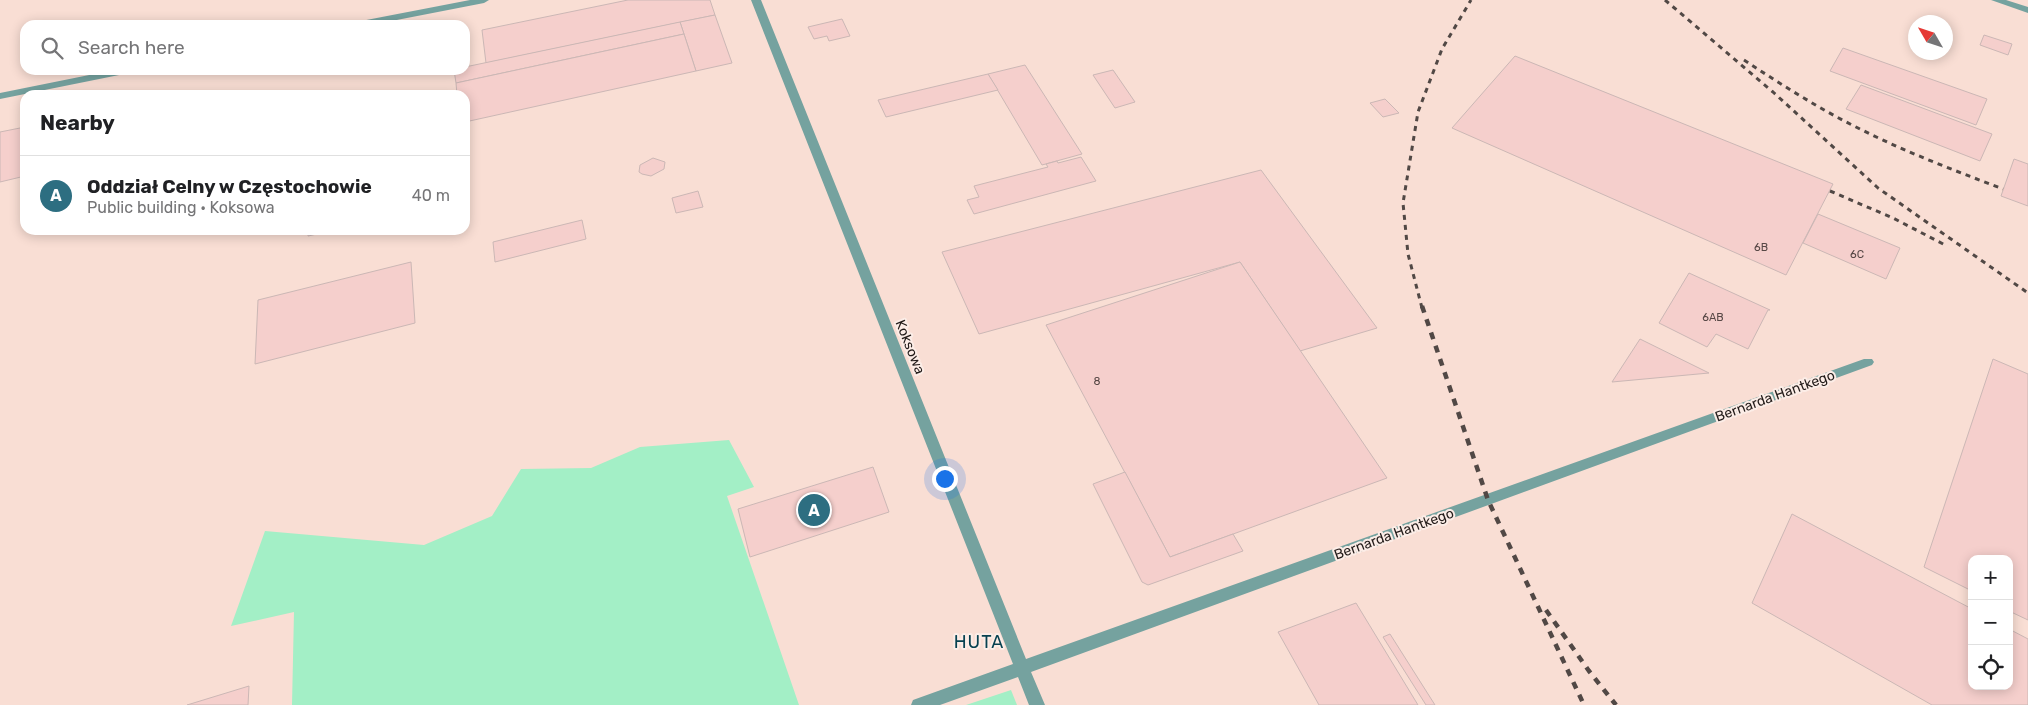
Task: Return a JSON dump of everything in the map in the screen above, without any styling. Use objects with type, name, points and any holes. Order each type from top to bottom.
[{"type":"street","points":[[382,20],[484,0]]},
{"type":"street","name":"Koksowa","points":[[756,0],[1037,705]]},
{"type":"street","points":[[1996,0],[2028,10]]},
{"type":"street","points":[[30,90],[104,75]]},
{"type":"street","points":[[0,96],[20,92]]},
{"type":"street","name":"Bernarda Hantkego","points":[[919,705],[1868,362]]},
{"type":"shaded area","points":[[0,0],[2028,0],[2028,705],[0,705]]},
{"type":"green space","points":[[729,440],[754,487],[727,496],[799,705],[292,705],[294,612],[231,626],[265,531],[424,545],[492,516],[521,469],[591,468],[640,447]]},
{"type":"green space","points":[[1011,690],[1017,705],[966,705]]},
{"type":"building","points":[[628,0],[710,0],[715,15],[486,63],[482,30]]},
{"type":"building","points":[[715,15],[732,63],[696,71],[680,22]]},
{"type":"building","points":[[842,19],[850,36],[829,41],[827,36],[814,39],[808,27]]},
{"type":"building","points":[[680,22],[684,34],[456,83],[455,75],[470,75],[470,66]]},
{"type":"building","points":[[684,34],[696,71],[470,121],[470,90],[457,90],[456,83]]},
{"type":"building","points":[[1984,35],[2012,44],[2008,55],[1980,45]]},
{"type":"building","points":[[1843,48],[1987,99],[1976,125],[1830,71]]},
{"type":"building","points":[[1515,56],[1833,184],[1786,275],[1452,128]]},
{"type":"building","points":[[1025,65],[1082,154],[1042,165],[988,74]]},
{"type":"building","points":[[1113,70],[1135,102],[1115,108],[1093,75]]},
{"type":"building","points":[[988,74],[998,90],[886,117],[878,100]]},
{"type":"building","points":[[1861,85],[1992,134],[1980,161],[1846,109]]},
{"type":"building","points":[[1385,99],[1399,113],[1383,117],[1370,103]]},
{"type":"building","points":[[20,128],[20,177],[0,182],[0,132]]},
{"type":"building","points":[[1081,157],[1096,181],[974,214],[967,200],[979,197],[974,186],[1048,167],[1046,164],[1057,161],[1058,163]]},
{"type":"building","points":[[653,158],[665,162],[664,169],[651,176],[639,172],[640,165]]},
{"type":"building","points":[[2014,159],[2028,164],[2028,206],[2001,196]]},
{"type":"building","points":[[1261,170],[1377,328],[1300,351],[1240,262],[979,334],[942,252]]},
{"type":"building","points":[[698,191],[703,207],[676,213],[672,198]]},
{"type":"building","points":[[1818,214],[1900,248],[1886,279],[1803,243]]},
{"type":"building","points":[[582,220],[586,239],[495,262],[493,242]]},
{"type":"building","points":[[411,262],[415,323],[255,364],[258,300]]},
{"type":"building","points":[[1240,262],[1387,478],[1170,557],[1046,325]]},
{"type":"building","points":[[1689,273],[1770,310],[1768,310],[1748,349],[1716,334],[1707,347],[1659,323]]},
{"type":"building","points":[[1640,339],[1709,373],[1612,382]]},
{"type":"building","points":[[1993,359],[2028,374],[2028,620],[2013,613],[2013,555],[1968,555],[1968,589],[1924,567]]},
{"type":"building","points":[[873,467],[889,512],[750,557],[738,509]]},
{"type":"building","points":[[1125,472],[1170,557],[1233,534],[1243,551],[1148,585],[1142,582],[1093,484]]},
{"type":"building","points":[[1792,514],[1968,607],[1968,690],[2013,690],[2013,631],[2028,639],[2028,705],[1932,705],[1752,603]]},
{"type":"building","points":[[1356,603],[1418,705],[1319,705],[1278,632]]},
{"type":"building","points":[[1390,634],[1435,705],[1426,705],[1383,637]]},
{"type":"building","points":[[249,686],[248,705],[187,705]]},
{"type":"railway","points":[[1422,308],[1408,254],[1403,203],[1418,112],[1442,49],[1471,0]]},
{"type":"railway","points":[[1665,0],[1773,92],[1878,188],[2028,293]]},
{"type":"railway","points":[[1744,60],[1817,106],[1862,130],[1914,154],[2003,189]]},
{"type":"railway","points":[[1830,191],[1893,218],[1947,246]]},
{"type":"railway","points":[[1422,306],[1488,500],[1584,705]]},
{"type":"railway","points":[[1546,610],[1589,671],[1616,705]]},
{"type":"place","name":"Oddział Celny w Częstochowie","points":[[814,510]]},
{"type":"district","name":"HUTA","points":[[979,642]]}]
